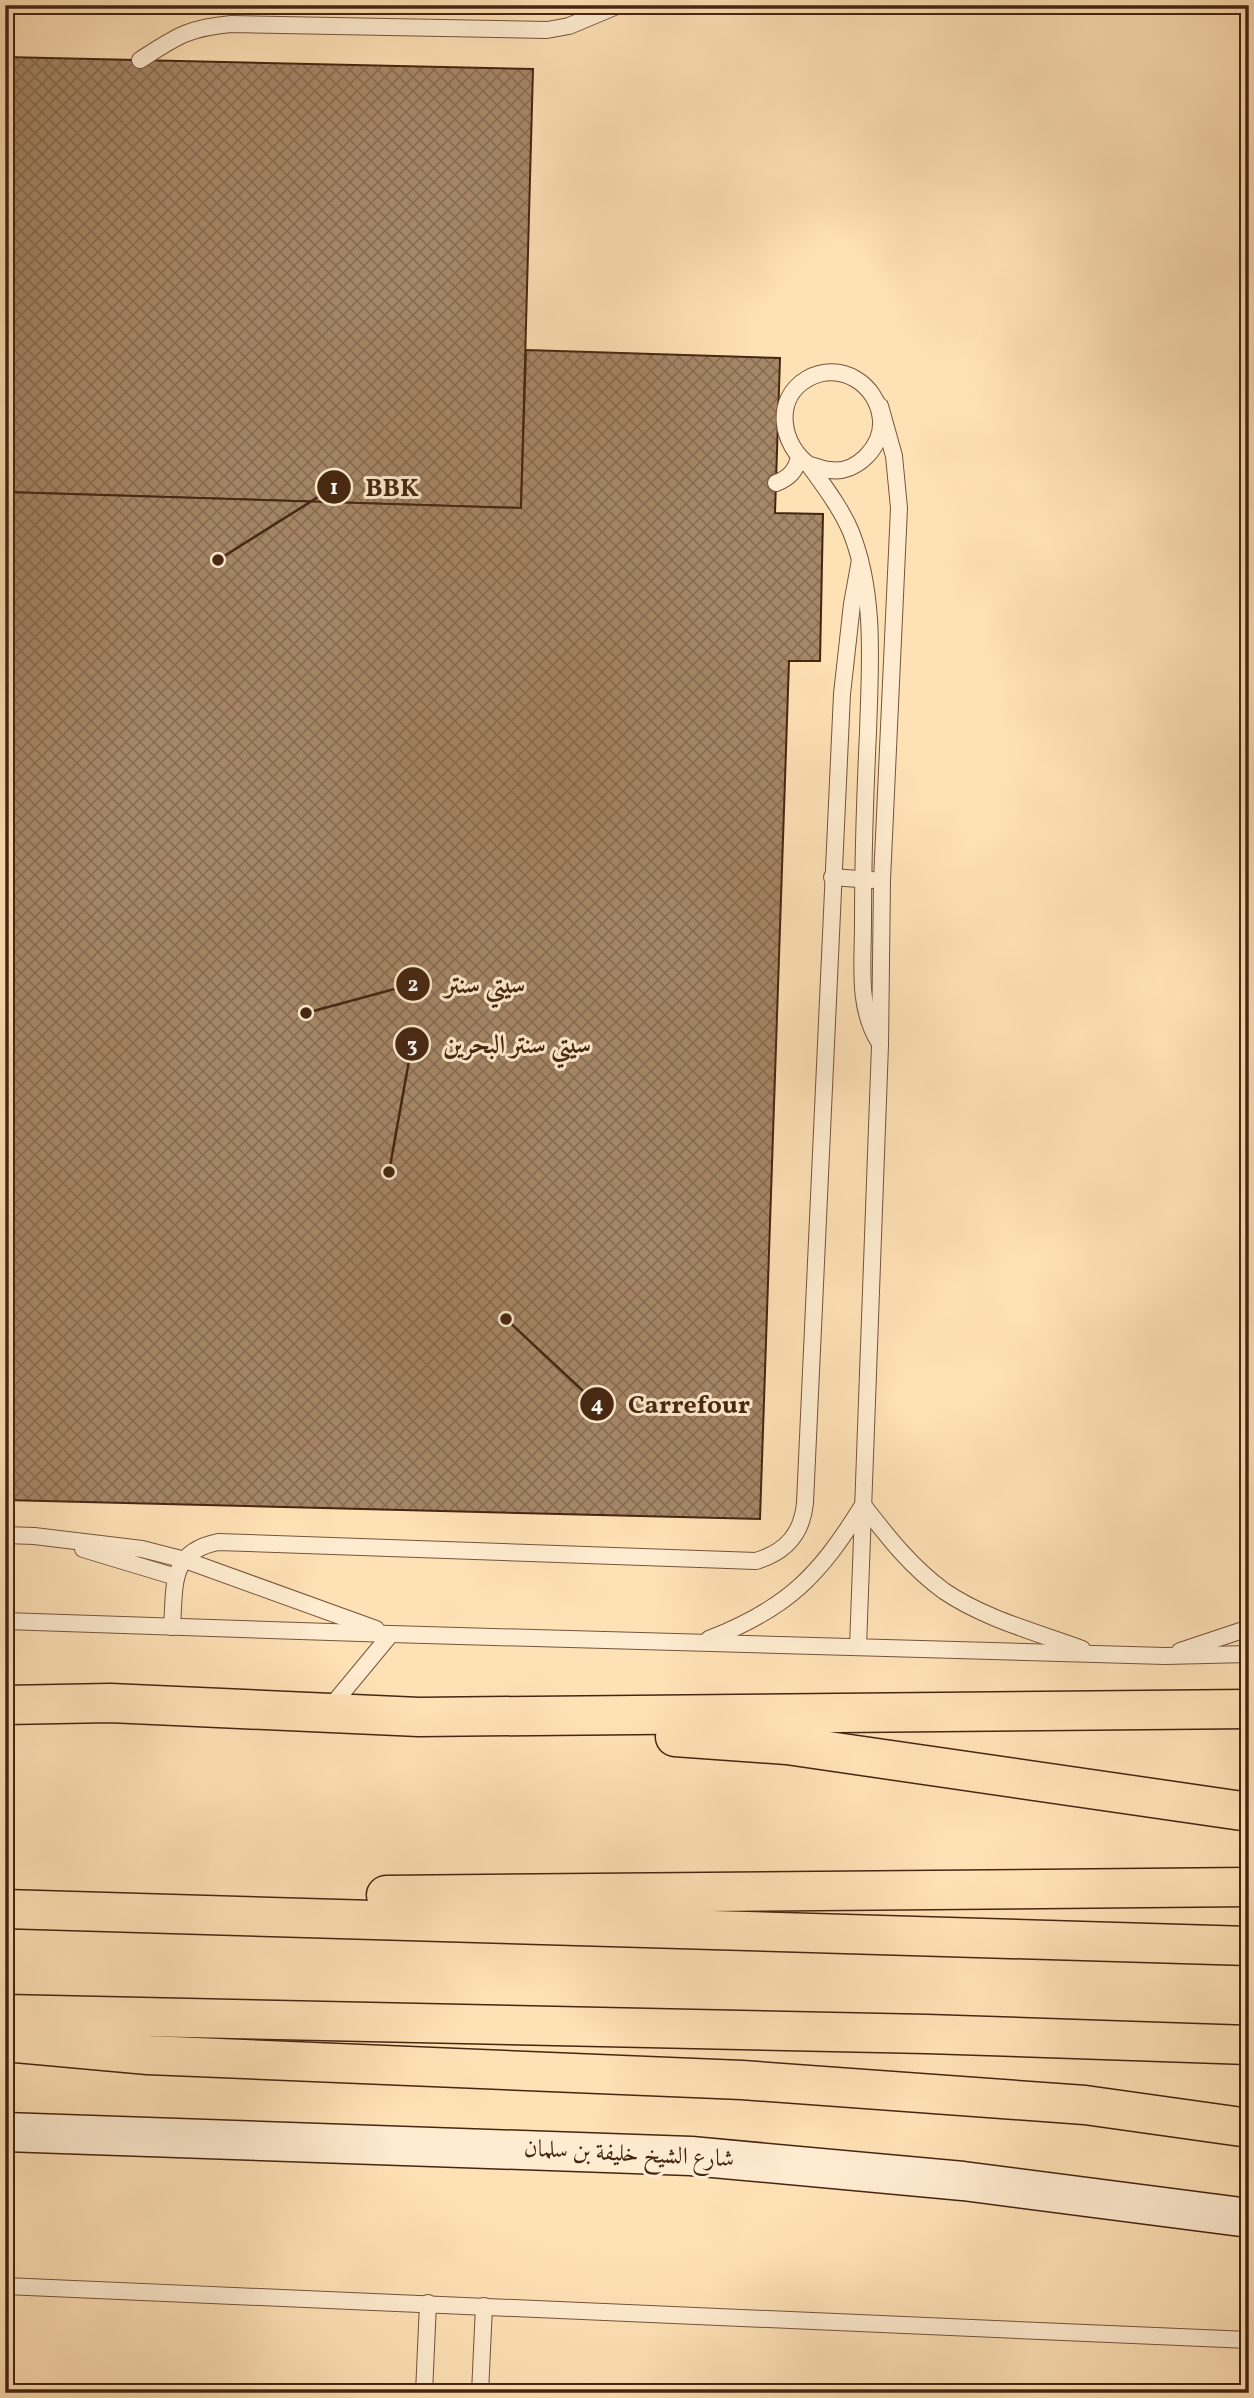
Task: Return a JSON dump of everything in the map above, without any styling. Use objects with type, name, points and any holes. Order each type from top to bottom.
[{"type":"highway","points":[[5,1705],[110,1703],[327,1712],[787,1745],[1249,1812]]},
{"type":"highway","points":[[419,1717],[1249,1709]]},
{"type":"highway","points":[[5,1899],[1249,1887]]},
{"type":"highway","points":[[5,1909],[1249,1946]]},
{"type":"highway","points":[[5,2014],[927,2034],[1249,2045]]},
{"type":"highway","points":[[5,2042],[148,2054],[756,2081],[1085,2105],[1249,2128]]},
{"type":"main road","points":[[5,1698],[110,1703]]},
{"type":"main road","name":"شارع الشيخ خليفة بن سلمان","points":[[5,2132],[691,2156],[963,2180],[1249,2218]]},
{"type":"lane","points":[[140,60],[181,33],[231,24],[547,30],[569,26],[619,5]]},
{"type":"lane","points":[[858,1647],[880,1045],[882,880],[900,508],[894,456],[880,406],[868,387],[849,375],[827,372],[806,379],[790,396],[783,417],[786,439],[851,531],[866,592],[870,659],[863,879],[863,999],[869,1023],[880,1045]]},
{"type":"lane","points":[[804,461],[832,471],[855,466],[873,451],[882,429],[880,406]]},
{"type":"lane","points":[[776,483],[791,475],[804,461]]},
{"type":"lane","points":[[172,1627],[176,1577],[185,1560],[200,1546],[218,1542],[755,1561],[772,1556],[785,1548],[795,1536],[801,1526],[805,1503],[832,877],[845,649],[860,560]]},
{"type":"lane","points":[[832,877],[882,880]]},
{"type":"lane","points":[[701,1643],[741,1627],[778,1605],[811,1578],[838,1544],[863,1505]]},
{"type":"lane","points":[[863,1505],[897,1549],[944,1591],[999,1619],[1094,1653]]},
{"type":"lane","points":[[5,1535],[142,1549],[185,1560],[391,1634]]},
{"type":"lane","points":[[34,1536],[176,1577]]},
{"type":"lane","points":[[5,1621],[1165,1656],[1249,1654]]},
{"type":"lane","points":[[1165,1656],[1249,1628]]},
{"type":"lane","points":[[327,1712],[391,1634]]},
{"type":"lane","points":[[5,2286],[1249,2340]]},
{"type":"lane","points":[[424,2393],[428,2303]]},
{"type":"lane","points":[[480,2393],[484,2306]]},
{"type":"building","points":[[5,57],[533,69],[521,508],[5,492]]},
{"type":"building","points":[[1249,314],[1249,409],[1245,405]]},
{"type":"building","points":[[526,350],[780,358],[775,513],[823,514],[820,661],[789,661],[760,1519],[5,1500],[5,492],[521,508]]},
{"type":"place","name":"BBK","points":[[218,560]]},
{"type":"place","name":"سيتي سنتر","points":[[306,1013]]},
{"type":"place","name":"سيتي سنتر البحرين","points":[[389,1172]]},
{"type":"place","name":"Carrefour","points":[[506,1319]]}]
